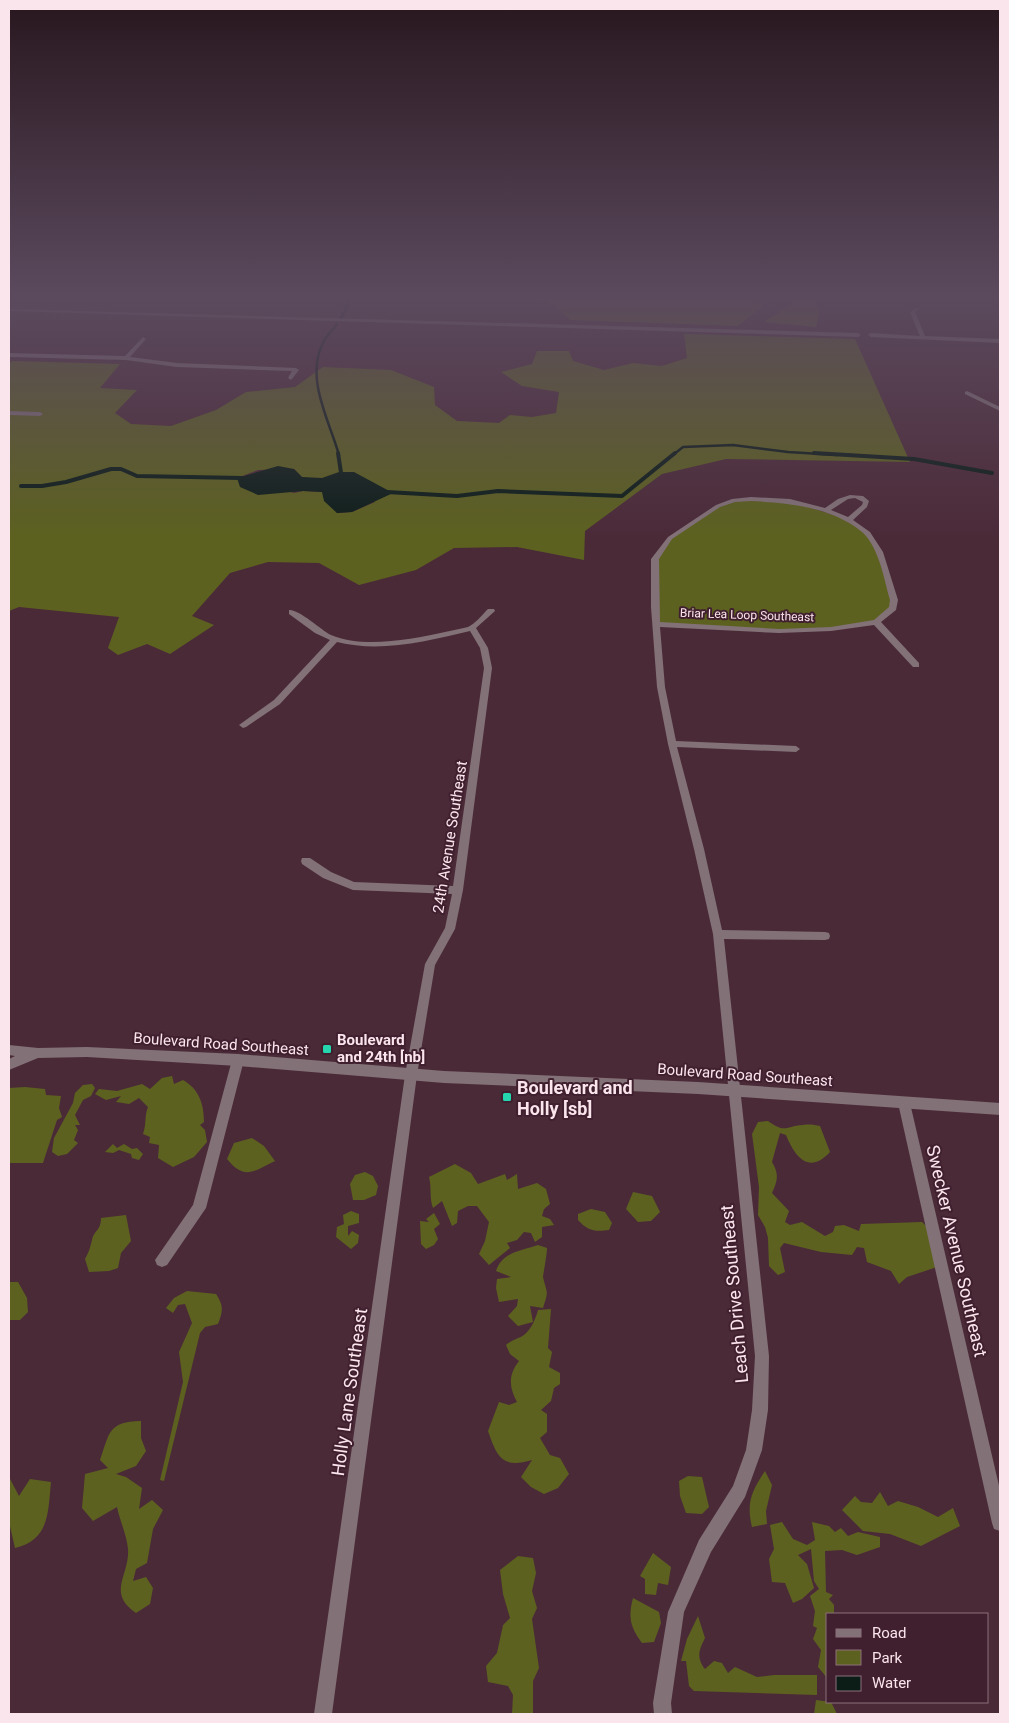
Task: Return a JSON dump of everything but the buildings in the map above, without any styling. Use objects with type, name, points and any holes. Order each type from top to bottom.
[{"type":"street","points":[[967,392],[1000,409]]},
{"type":"street","points":[[9,413],[40,414]]},
{"type":"street","points":[[826,510],[846,497],[866,501],[865,506],[849,520]]},
{"type":"street","points":[[733,1090],[718,934],[672,744],[661,687],[656,624],[655,559],[670,538],[718,506],[734,500],[768,499],[790,501],[826,510],[849,520],[868,533],[874,541],[894,600],[892,608],[876,622],[916,665]]},
{"type":"street","points":[[292,612],[335,639],[354,642],[390,642],[422,639],[472,628],[491,611]]},
{"type":"street","name":"Briar Lea Loop Southeast","points":[[656,624],[808,631],[864,626],[876,622]]},
{"type":"street","name":"24th Avenue Southeast","points":[[411,1075],[430,964],[450,929],[458,890],[488,668],[484,648],[472,628]]},
{"type":"street","points":[[244,725],[277,702],[335,639]]},
{"type":"street","points":[[672,744],[796,749]]},
{"type":"street","points":[[306,860],[327,875],[353,886],[458,890]]},
{"type":"street","points":[[718,934],[825,936]]},
{"type":"street","name":"Boulevard Road Southeast","points":[[9,1050],[38,1053],[87,1052],[238,1060],[411,1075],[733,1090],[1000,1110]]},
{"type":"street","name":"Boulevard Road Southeast","points":[[9,1064],[38,1053]]},
{"type":"street","points":[[162,1260],[199,1208],[238,1060]]},
{"type":"street","name":"Holly Lane Southeast","points":[[323,1714],[411,1075]]},
{"type":"street","name":"Leach Drive Southeast","points":[[663,1714],[662,1703],[676,1612],[705,1546],[739,1492],[754,1450],[760,1410],[762,1356],[733,1090]]},
{"type":"street","name":"Swecker Avenue Southeast","points":[[904,1103],[1000,1523]]},
{"type":"green space","points":[[9,376],[110,376],[100,388],[137,390],[115,413],[131,424],[171,426],[216,410],[246,392],[295,387],[310,376],[407,376],[434,387],[435,405],[457,421],[499,423],[510,415],[532,417],[556,413],[559,392],[522,386],[508,376],[872,376],[910,462],[726,459],[662,474],[585,531],[584,560],[517,547],[454,548],[416,570],[359,585],[319,563],[268,562],[230,573],[192,616],[214,625],[170,654],[147,644],[118,655],[108,648],[119,617],[19,607],[9,611]],"holes":[[[294,469],[302,477],[313,478],[350,472],[369,481],[375,502],[352,512],[337,513],[323,492],[303,491],[294,493],[237,478],[258,470]]]},
{"type":"green space","points":[[734,500],[790,501],[849,520],[874,541],[894,600],[893,608],[876,622],[808,631],[656,624],[654,571],[656,558],[661,549],[690,523],[713,509]]},
{"type":"green space","points":[[172,1076],[174,1084],[183,1080],[197,1092],[203,1109],[204,1122],[200,1125],[205,1130],[207,1142],[194,1157],[173,1167],[158,1158],[159,1145],[149,1143],[150,1137],[143,1134],[148,1107],[139,1098],[129,1104],[116,1102],[121,1096],[106,1100],[95,1094],[99,1089],[117,1091],[142,1084],[150,1089],[162,1078]]},
{"type":"green space","points":[[92,1084],[95,1088],[91,1096],[83,1100],[75,1115],[80,1125],[75,1125],[78,1130],[74,1140],[78,1143],[67,1154],[58,1156],[52,1152],[54,1138],[73,1103],[75,1093],[83,1085]]},
{"type":"green space","points":[[9,1088],[45,1089],[46,1095],[61,1096],[59,1108],[62,1117],[57,1120],[43,1163],[9,1163]]},
{"type":"green space","points":[[768,1121],[782,1128],[805,1125],[820,1126],[830,1152],[822,1159],[809,1163],[798,1156],[786,1135],[780,1133],[772,1162],[777,1177],[772,1193],[789,1211],[785,1222],[790,1225],[802,1222],[825,1236],[833,1232],[835,1226],[844,1225],[859,1231],[861,1224],[922,1222],[937,1236],[937,1267],[907,1277],[899,1284],[891,1271],[867,1262],[864,1248],[857,1247],[852,1255],[821,1252],[784,1243],[780,1248],[785,1272],[778,1275],[769,1266],[768,1238],[765,1227],[758,1215],[759,1187],[752,1134],[758,1122]]},
{"type":"green space","points":[[252,1138],[264,1146],[275,1161],[255,1171],[245,1172],[233,1166],[227,1159],[234,1143]]},
{"type":"green space","points":[[113,1144],[117,1148],[124,1144],[132,1149],[137,1148],[143,1154],[139,1160],[132,1158],[131,1154],[119,1150],[113,1153],[105,1152]]},
{"type":"green space","points":[[455,1164],[471,1173],[478,1184],[505,1174],[507,1180],[517,1174],[518,1189],[537,1183],[546,1189],[550,1204],[544,1209],[542,1216],[550,1219],[554,1225],[542,1227],[542,1237],[535,1242],[531,1233],[524,1232],[517,1240],[507,1243],[510,1248],[489,1265],[479,1254],[485,1241],[489,1222],[477,1206],[468,1206],[458,1211],[457,1223],[452,1226],[442,1201],[433,1208],[429,1177]]},
{"type":"green space","points":[[365,1172],[373,1176],[378,1186],[376,1195],[364,1200],[353,1200],[350,1184],[355,1175]]},
{"type":"green space","points":[[633,1192],[652,1196],[660,1212],[651,1221],[638,1222],[626,1209]]},
{"type":"green space","points":[[591,1209],[605,1212],[612,1223],[609,1230],[592,1230],[578,1220],[578,1214]]},
{"type":"green space","points":[[351,1211],[359,1214],[359,1223],[348,1226],[348,1236],[352,1231],[359,1235],[358,1243],[351,1249],[336,1237],[337,1227],[344,1224],[343,1215]]},
{"type":"green space","points":[[434,1213],[440,1224],[434,1229],[438,1239],[434,1245],[426,1249],[421,1244],[420,1221],[429,1222],[426,1219]]},
{"type":"green space","points":[[126,1215],[131,1241],[121,1253],[118,1268],[109,1271],[89,1272],[85,1259],[93,1237],[100,1226],[101,1218]]},
{"type":"green space","points":[[538,1245],[547,1248],[543,1277],[547,1292],[546,1298],[543,1308],[530,1306],[533,1322],[518,1326],[508,1316],[517,1306],[518,1299],[499,1302],[496,1288],[497,1279],[511,1277],[496,1271],[507,1256]]},
{"type":"green space","points":[[9,1282],[18,1282],[27,1298],[28,1312],[20,1320],[9,1320]]},
{"type":"green space","points":[[187,1291],[216,1294],[222,1312],[218,1324],[205,1327],[200,1333],[164,1481],[160,1480],[183,1382],[179,1352],[192,1323],[185,1304],[178,1305],[173,1313],[166,1308],[174,1298]]},
{"type":"green space","points":[[551,1309],[548,1348],[552,1352],[549,1367],[560,1373],[560,1384],[554,1388],[551,1401],[541,1410],[547,1414],[547,1432],[540,1438],[550,1455],[560,1458],[569,1474],[558,1488],[544,1494],[531,1487],[521,1477],[532,1460],[514,1463],[502,1459],[494,1448],[488,1431],[499,1402],[509,1405],[517,1402],[512,1391],[511,1376],[519,1361],[510,1354],[506,1345],[527,1333],[533,1324],[538,1310]]},
{"type":"green space","points":[[141,1421],[141,1438],[146,1451],[136,1466],[116,1474],[126,1477],[142,1488],[139,1509],[152,1500],[163,1510],[153,1529],[147,1563],[136,1569],[133,1581],[146,1577],[153,1588],[150,1604],[136,1613],[127,1606],[122,1598],[121,1591],[128,1549],[117,1507],[93,1521],[82,1508],[85,1474],[108,1468],[100,1460],[112,1430],[122,1424]]},
{"type":"green space","points":[[765,1471],[772,1485],[766,1511],[767,1524],[752,1527],[750,1518],[751,1497]]},
{"type":"green space","points":[[688,1476],[702,1477],[709,1507],[702,1514],[686,1513],[680,1496],[679,1481]]},
{"type":"green space","points":[[9,1477],[19,1496],[30,1479],[51,1482],[48,1514],[41,1531],[26,1544],[15,1548],[9,1522]]},
{"type":"green space","points":[[880,1492],[888,1506],[898,1501],[918,1507],[938,1517],[953,1508],[960,1526],[921,1546],[890,1534],[863,1531],[842,1510],[855,1496],[861,1502],[872,1503]]},
{"type":"green space","points":[[782,1522],[793,1539],[807,1545],[815,1540],[812,1522],[829,1526],[835,1532],[841,1528],[848,1536],[858,1532],[880,1537],[880,1547],[857,1555],[842,1550],[825,1551],[826,1592],[833,1595],[829,1599],[834,1605],[834,1613],[826,1613],[826,1677],[818,1667],[821,1650],[813,1639],[817,1628],[813,1626],[815,1611],[810,1596],[819,1589],[814,1581],[811,1549],[798,1555],[807,1564],[814,1588],[802,1599],[793,1603],[785,1583],[772,1582],[769,1559],[774,1549],[770,1525]]},
{"type":"green space","points":[[653,1553],[671,1567],[668,1585],[658,1583],[656,1595],[645,1594],[645,1579],[640,1576]]},
{"type":"green space","points":[[518,1556],[533,1558],[536,1573],[532,1591],[537,1608],[532,1619],[539,1668],[533,1681],[533,1714],[512,1714],[513,1695],[508,1686],[488,1682],[486,1666],[497,1653],[503,1625],[510,1618],[503,1594],[500,1570]]},
{"type":"green space","points":[[633,1598],[659,1612],[661,1623],[654,1642],[642,1643],[635,1632],[630,1616]]},
{"type":"green space","points":[[698,1616],[705,1638],[699,1657],[705,1669],[714,1661],[722,1663],[728,1673],[735,1667],[757,1677],[817,1675],[817,1695],[694,1691],[689,1686],[686,1661],[681,1661],[687,1639]]},
{"type":"green space","points":[[816,1700],[832,1703],[837,1714],[814,1714]]},
{"type":"water","points":[[278,466],[294,469],[302,477],[322,478],[339,472],[354,472],[393,493],[352,512],[337,513],[324,501],[322,492],[303,491],[258,495],[240,487],[237,478]]},
{"type":"waterway","points":[[317,376],[320,399],[339,455]]},
{"type":"waterway","points":[[673,455],[683,447],[733,445],[788,452],[837,455]]},
{"type":"waterway","points":[[338,453],[342,479]]},
{"type":"waterway","points":[[387,492],[457,496],[498,491],[622,496],[675,453]]},
{"type":"waterway","points":[[814,453],[914,459],[992,473]]},
{"type":"waterway","points":[[21,486],[42,486],[66,482],[111,469],[121,469],[137,476],[242,478]]},
{"type":"place","name":"Boulevard and 24th [nb]","points":[[327,1049]]},
{"type":"place","name":"Boulevard and Holly [sb]","points":[[507,1097]]}]
